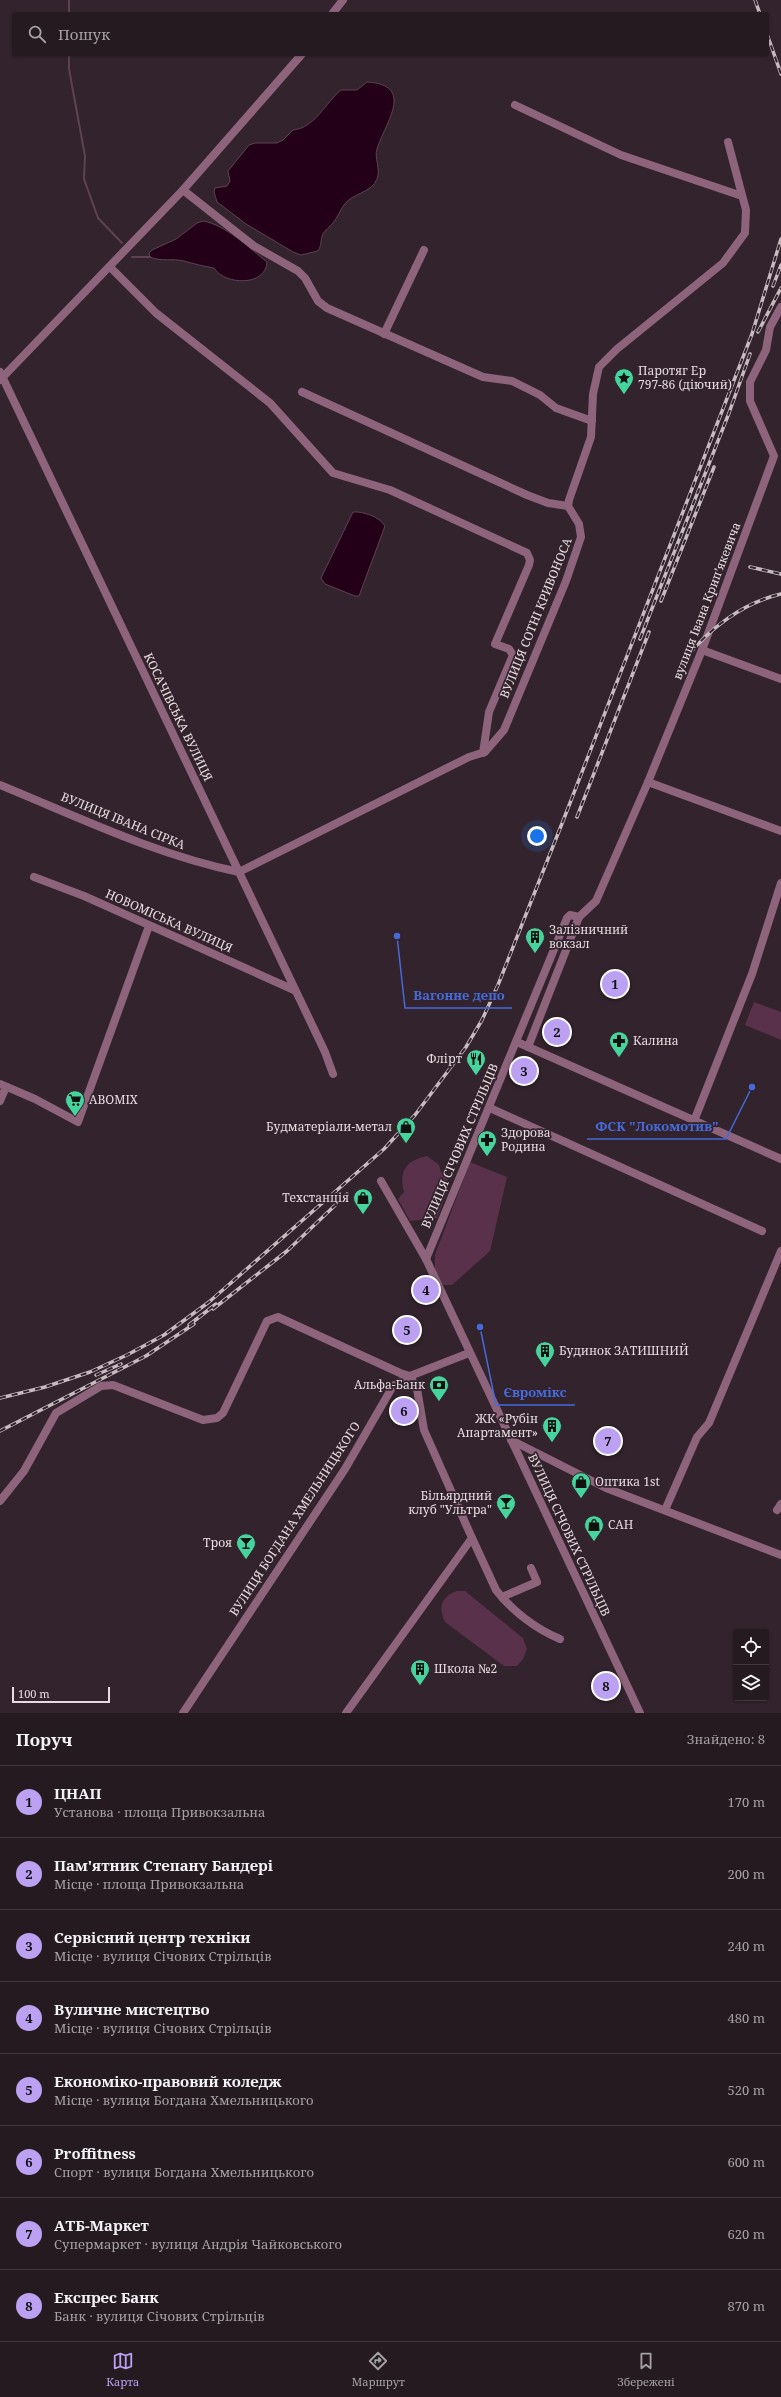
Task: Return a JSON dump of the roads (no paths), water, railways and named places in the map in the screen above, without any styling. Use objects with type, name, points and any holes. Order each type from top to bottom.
[{"type":"street","points":[[333,12],[342,0]]},
{"type":"street","points":[[1,376],[110,267],[183,190],[300,56]]},
{"type":"street","points":[[515,105],[621,155],[742,196]]},
{"type":"street","points":[[302,392],[527,495],[548,503],[568,506],[572,487],[589,443],[592,421],[593,394],[599,367],[617,349],[688,293],[727,259],[743,238],[747,227],[746,210],[728,142]]},
{"type":"street","points":[[183,190],[254,246],[298,271],[305,278],[322,305],[384,334],[483,376],[512,381],[540,394],[556,408],[592,421]]},
{"type":"street","points":[[384,334],[424,250]]},
{"type":"street","points":[[110,267],[156,313],[270,403],[333,474],[390,490],[527,553],[530,560],[529,565],[495,644],[509,649],[513,654],[489,712],[483,753]]},
{"type":"street","name":"вулиця Івана Крипʼякевича","points":[[579,917],[596,901],[648,782],[778,457],[750,401],[750,382],[766,350],[770,327],[781,308]]},
{"type":"street","name":"КОСАЧІВСЬКА ВУЛИЦЯ","points":[[1,376],[325,1052],[333,1074]]},
{"type":"street","name":"ВУЛИЦЯ СОТНІ КРИВОНОСА","points":[[239,872],[469,757],[483,753],[506,727],[579,546],[581,537],[580,528],[568,506]]},
{"type":"street","points":[[702,650],[781,679]]},
{"type":"street","points":[[648,782],[781,831]]},
{"type":"street","name":"ВУЛИЦЯ ІВАНА СІРКА","points":[[0,785],[171,855],[239,872]]},
{"type":"street","name":"НОВОМІСЬКА ВУЛИЦЯ","points":[[34,877],[84,896],[294,990]]},
{"type":"street","points":[[694,1121],[752,974],[781,883]]},
{"type":"street","name":"ВУЛИЦЯ СІЧОВИХ СТРІЛЬЦІВ","points":[[426,1259],[490,1108],[567,918],[570,915],[579,917]]},
{"type":"street","points":[[528,1047],[579,917]]},
{"type":"street","points":[[0,1101],[3,1086],[78,1122],[149,926]]},
{"type":"street","points":[[517,1042],[781,1159]]},
{"type":"street","points":[[490,1108],[762,1231]]},
{"type":"street","name":"ВУЛИЦЯ СІЧОВИХ СТРІЛЬЦІВ","points":[[381,1181],[426,1259],[640,1713]]},
{"type":"street","points":[[665,1510],[697,1437],[709,1423],[781,1251]]},
{"type":"street","points":[[0,1501],[24,1471],[56,1413],[101,1386],[113,1385],[203,1420],[217,1418],[223,1413],[267,1321],[278,1317],[400,1374],[410,1376],[417,1389],[424,1430],[496,1590],[502,1597],[535,1625],[560,1639]]},
{"type":"street","name":"ВУЛИЦЯ БОГДАНА ХМЕЛЬНИЦЬКОГО","points":[[183,1713],[345,1469],[392,1387],[410,1376],[469,1353]]},
{"type":"street","points":[[511,1440],[606,1488],[781,1555]]},
{"type":"street","points":[[524,1468],[527,1456],[537,1454]]},
{"type":"street","points":[[346,1713],[472,1538]]},
{"type":"street","points":[[502,1597],[537,1582],[531,1568]]},
{"type":"waterway","points":[[69,0],[69,12]]},
{"type":"waterway","points":[[69,56],[69,69],[85,156],[84,179],[98,218],[122,243]]},
{"type":"waterway","points":[[132,257],[150,257]]},
{"type":"railway","points":[[755,0],[759,12]]},
{"type":"railway","points":[[769,40],[781,74]]},
{"type":"railway","points":[[0,1398],[45,1387],[90,1372],[127,1355],[164,1335],[209,1302],[384,1149],[415,1115],[466,1047],[482,1020],[498,985],[563,821],[752,334],[781,239]]},
{"type":"railway","points":[[773,286],[781,265]]},
{"type":"railway","points":[[758,332],[781,288]]},
{"type":"railway","points":[[640,639],[729,413],[750,354]]},
{"type":"railway","points":[[661,601],[714,467]]},
{"type":"railway","points":[[750,567],[781,574]]},
{"type":"railway","points":[[685,659],[705,637],[727,619],[753,604],[781,594]]},
{"type":"railway","points":[[577,817],[649,632]]},
{"type":"railway","points":[[213,1309],[287,1251],[347,1194]]},
{"type":"railway","points":[[189,1325],[216,1304]]},
{"type":"railway","points":[[0,1431],[146,1356],[194,1324]]},
{"type":"railway","points":[[96,1375],[121,1364]]},
{"type":"place","name":"Паротяг Ер 797-86 (діючий)","points":[[624,395]]},
{"type":"place","name":"Вагонне депо","points":[[397,936]]},
{"type":"place","name":"Залізничний вокзал","points":[[535,954]]},
{"type":"place","name":"ЦНАП","points":[[615,984]]},
{"type":"place","name":"Пам'ятник Степану Бандері","points":[[557,1032]]},
{"type":"place","name":"Калина","points":[[619,1058]]},
{"type":"place","name":"Сервісний центр техніки","points":[[524,1071]]},
{"type":"place","name":"Флірт","points":[[476,1076]]},
{"type":"place","name":"ФСК \"Локомотив\"","points":[[752,1087]]},
{"type":"place","name":"ABOMIX","points":[[75,1117]]},
{"type":"place","name":"Будматеріали-метал","points":[[406,1144]]},
{"type":"place","name":"Здорова Родина","points":[[487,1157]]},
{"type":"place","name":"Техстанція","points":[[363,1215]]},
{"type":"place","name":"Вуличне мистецтво","points":[[426,1290]]},
{"type":"place","name":"Євромікс","points":[[480,1327]]},
{"type":"place","name":"Економіко-правовий коледж","points":[[407,1330]]},
{"type":"place","name":"Будинок ЗАТИШНИЙ","points":[[545,1368]]},
{"type":"place","name":"Альфа-Банк","points":[[439,1402]]},
{"type":"place","name":"Proffitness","points":[[404,1411]]},
{"type":"place","name":"АТБ-Маркет","points":[[608,1441]]},
{"type":"place","name":"ЖК «Рубін Апартамент»","points":[[552,1443]]},
{"type":"place","name":"Оптика 1st","points":[[581,1499]]},
{"type":"place","name":"Більярдний клуб \"Ультра\"","points":[[506,1520]]},
{"type":"place","name":"САН","points":[[594,1542]]},
{"type":"place","name":"Троя","points":[[246,1560]]},
{"type":"place","name":"Школа №2","points":[[420,1686]]},
{"type":"place","name":"Експрес Банк","points":[[606,1686]]}]
